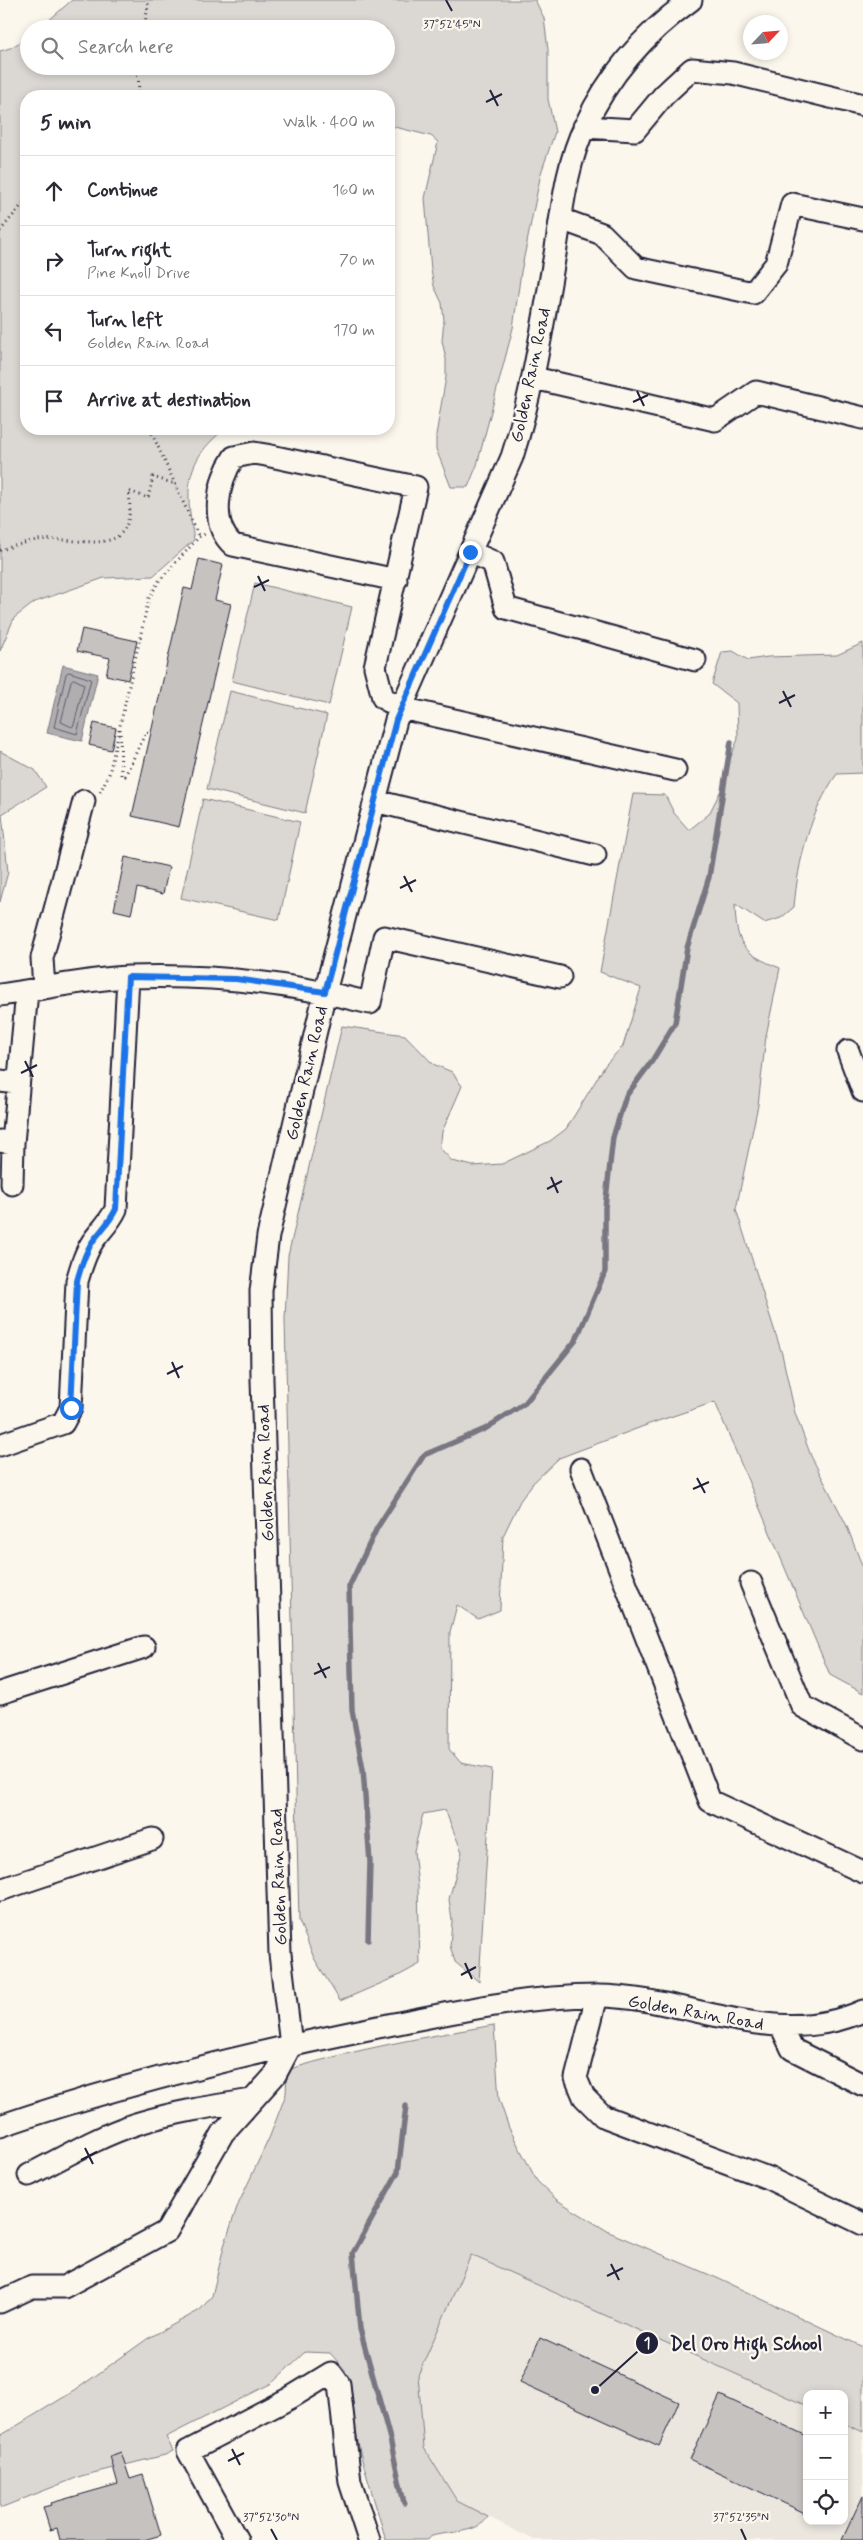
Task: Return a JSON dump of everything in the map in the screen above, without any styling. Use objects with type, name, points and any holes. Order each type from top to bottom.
[{"type":"street","name":"Golden Rain Road","points":[[290,2045],[280,1954],[261,1291],[268,1236],[325,992],[401,708],[512,457],[534,378],[569,173],[584,127],[604,89],[629,54],[665,18],[691,0]]},
{"type":"street","points":[[584,127],[635,130],[664,95],[692,69],[733,72],[863,105]]},
{"type":"street","points":[[560,219],[602,234],[636,268],[753,292],[776,264],[792,204],[863,219]]},
{"type":"street","points":[[534,378],[715,420],[756,392],[863,418]]},
{"type":"street","points":[[396,580],[232,545],[219,528],[220,491],[227,467],[234,457],[243,454],[266,455],[416,487],[396,580],[375,667],[383,698],[401,708],[675,770]]},
{"type":"street","points":[[470,552],[493,562],[506,608],[695,660]]},
{"type":"street","points":[[12,1184],[6,1142],[9,1082],[84,801]]},
{"type":"street","points":[[375,801],[595,855]]},
{"type":"street","points":[[0,995],[128,977],[236,979],[325,992],[370,1003],[384,937],[560,977]]},
{"type":"street","points":[[0,1445],[63,1423],[71,1408],[77,1281],[83,1261],[93,1241],[109,1224],[116,1209],[128,977]]},
{"type":"street","points":[[848,1051],[863,1091]]},
{"type":"street","points":[[581,1469],[710,1801],[863,1872]]},
{"type":"street","points":[[751,1583],[802,1706],[863,1739]]},
{"type":"street","points":[[0,1693],[144,1647]]},
{"type":"street","points":[[0,1890],[152,1839]]},
{"type":"street","name":"Golden Rain Road","points":[[0,2126],[122,2088],[290,2045],[501,2004],[597,1996],[659,2001],[725,2019],[781,2026],[815,2023],[863,2011]]},
{"type":"street","points":[[597,1996],[576,2078],[584,2097],[603,2116],[768,2178],[863,2224]]},
{"type":"street","points":[[781,2026],[792,2049],[863,2085]]},
{"type":"street","points":[[0,2302],[32,2287],[64,2287],[166,2231],[223,2133],[275,2075],[290,2045]]},
{"type":"street","points":[[29,2175],[107,2135],[135,2124],[200,2108],[252,2100]]},
{"type":"street","points":[[237,2540],[188,2451],[290,2398],[331,2373],[340,2384],[350,2482],[369,2540]]},
{"type":"path","points":[[146,20],[149,0]]},
{"type":"path","points":[[138,75],[139,90]]},
{"type":"path","points":[[0,231],[20,207]]},
{"type":"path","points":[[153,435],[199,537]]},
{"type":"path","points":[[0,550],[38,540],[101,542],[116,539],[124,531],[128,513],[129,490],[148,498],[153,477],[175,484]]},
{"type":"path","points":[[84,801],[100,792],[104,786],[149,598],[159,581],[199,537],[219,528]]},
{"type":"path","points":[[120,723],[121,775],[125,776],[146,732],[151,733]]},
{"type":"shaded area","points":[[72,0],[535,0],[544,18],[548,50],[548,99],[555,132],[541,173],[521,272],[513,328],[477,465],[468,487],[451,487],[436,449],[436,435],[446,377],[446,359],[442,341],[444,320],[442,303],[434,286],[431,270],[425,198],[438,142],[431,136],[395,127],[395,90],[20,90],[20,435],[218,435],[201,454],[194,466],[190,479],[189,507],[194,540],[153,576],[104,578],[35,602],[14,618],[0,651],[0,51],[20,42],[20,75],[395,75],[395,20],[49,20]]},
{"type":"shaded area","points":[[255,583],[352,607],[329,705],[232,681]]},
{"type":"shaded area","points":[[863,643],[863,773],[837,774],[819,804],[802,855],[794,907],[781,918],[764,923],[735,904],[737,929],[744,945],[749,952],[767,963],[780,968],[766,1036],[758,1105],[736,1209],[782,1354],[795,1413],[811,1456],[846,1524],[863,1568],[863,1693],[830,1675],[715,1402],[652,1423],[559,1458],[533,1483],[520,1501],[503,1536],[500,1610],[478,1619],[457,1605],[450,1632],[449,1749],[461,1763],[492,1769],[479,1982],[455,1962],[450,1946],[452,1921],[449,1899],[462,1852],[445,1810],[423,1814],[414,1851],[418,1886],[420,1964],[398,1976],[340,2001],[314,1958],[299,1921],[285,1319],[288,1256],[342,1026],[405,1035],[433,1064],[452,1072],[462,1086],[442,1132],[440,1148],[452,1161],[473,1166],[502,1164],[550,1141],[566,1129],[606,1064],[623,1046],[641,988],[600,972],[633,794],[665,795],[674,813],[689,830],[709,814],[723,786],[730,759],[738,739],[737,703],[712,684],[722,652],[733,651],[748,660],[768,657],[837,655]]},
{"type":"shaded area","points":[[230,691],[327,715],[305,813],[207,789]]},
{"type":"shaded area","points":[[0,751],[35,770],[46,787],[2,814],[8,872],[0,902]]},
{"type":"shaded area","points":[[203,799],[300,822],[279,920],[181,898]]},
{"type":"shaded area","points":[[494,2025],[499,2099],[509,2128],[537,2181],[557,2200],[609,2232],[717,2278],[863,2347],[863,2432],[848,2425],[848,2390],[803,2390],[803,2404],[471,2255],[418,2375],[424,2448],[457,2501],[488,2517],[477,2526],[463,2531],[439,2534],[426,2540],[386,2540],[360,2453],[345,2370],[330,2353],[305,2352],[272,2383],[166,2437],[173,2451],[165,2455],[81,2476],[0,2508],[0,2436],[74,2391],[147,2339],[200,2310],[212,2296],[224,2246],[237,2207],[270,2136],[286,2094],[287,2070],[416,2039]]},
{"type":"shaded area","points":[[471,2255],[803,2404],[803,2525],[848,2525],[848,2425],[863,2432],[863,2540],[534,2540],[457,2501],[424,2448],[418,2374]]},
{"type":"water","points":[[63,665],[98,674],[82,741],[47,733]]},
{"type":"building","points":[[199,559],[223,565],[215,600],[231,604],[179,827],[132,816],[184,588],[192,590]]},
{"type":"building","points":[[82,629],[137,641],[128,680],[106,675],[110,658],[77,651]]},
{"type":"building","points":[[94,723],[116,728],[111,750],[89,745]]},
{"type":"building","points":[[125,857],[169,867],[163,894],[137,888],[131,914],[114,910]]},
{"type":"building","points":[[540,2338],[679,2402],[659,2446],[520,2382]]},
{"type":"building","points":[[720,2395],[803,2434],[803,2512],[690,2459]]},
{"type":"building","points":[[121,2452],[130,2479],[143,2475],[161,2535],[144,2540],[60,2540],[57,2528],[50,2530],[43,2507],[118,2484],[110,2456]]},
{"type":"building","points":[[863,2495],[863,2540],[842,2540]]},
{"type":"waterway","points":[[368,1940],[370,1862],[363,1769],[352,1710],[349,1587],[377,1528],[424,1455],[485,1429],[525,1403],[576,1340],[605,1272],[605,1208],[613,1137],[626,1096],[652,1061],[675,1023],[687,948],[709,877],[731,742]]},
{"type":"waterway","points":[[404,2503],[390,2439],[360,2329],[353,2253],[398,2172],[406,2106]]},
{"type":"place","name":"Del Oro High School","points":[[595,2390]]},
{"type":"route","points":[[71,1408],[77,1281],[83,1261],[93,1241],[109,1224],[116,1209],[128,977],[236,979],[325,992],[396,720],[470,552]]}]
